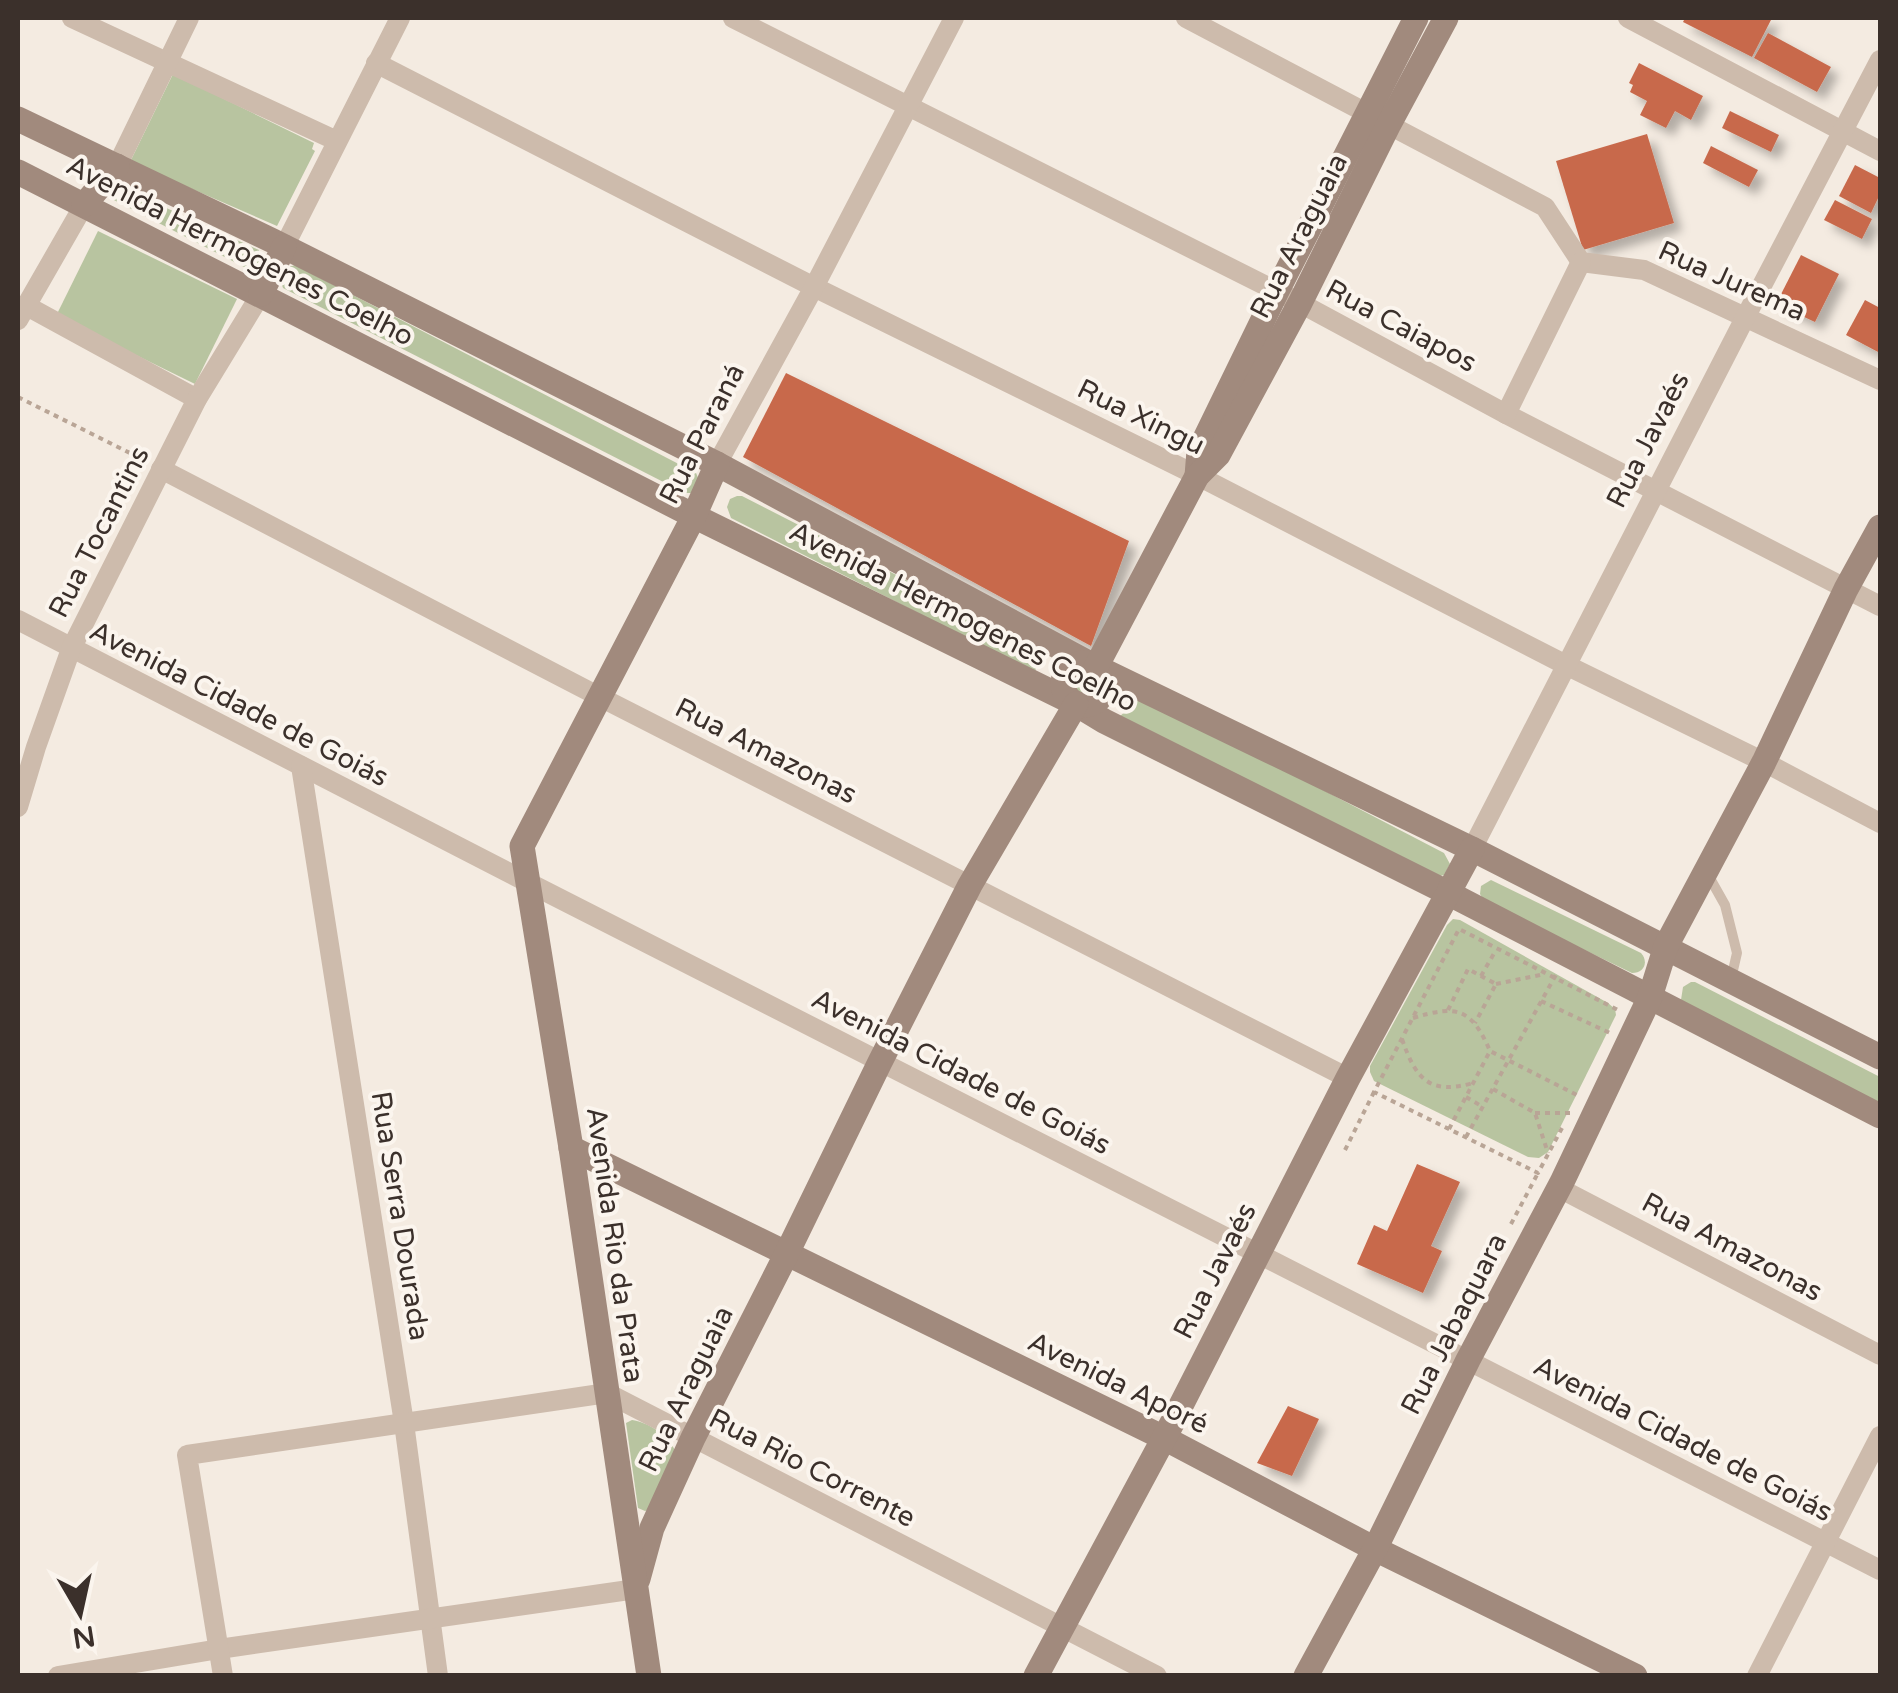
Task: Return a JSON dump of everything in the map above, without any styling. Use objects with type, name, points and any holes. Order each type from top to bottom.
[{"type":"main road","name":"Rua Araguaia","points":[[1096,667],[1197,476],[1199,451],[1288,297],[1378,118],[1416,18]]},
{"type":"main road","name":"Rua Araguaia","points":[[1378,118],[1446,18]]},
{"type":"main road","name":"Avenida Hermogenes Coelho","points":[[18,119],[284,246],[718,464],[1096,667],[1666,946],[1880,1057]]},
{"type":"main road","points":[[84,204],[117,166]]},
{"type":"main road","name":"Avenida Hermogenes Coelho","points":[[18,172],[694,516],[1076,704],[1880,1116]]},
{"type":"main road","points":[[260,294],[284,246]]},
{"type":"main road","name":"Rua Paraná","points":[[527,882],[522,846],[718,464]]},
{"type":"main road","points":[[1666,946],[1764,762],[1846,589],[1880,527]]},
{"type":"main road","points":[[1076,704],[1062,686],[1066,672],[1083,663],[1096,667]]},
{"type":"main road","name":"Rua Araguaia","points":[[636,1589],[652,1528],[693,1438],[970,885],[1076,704]]},
{"type":"main road","name":"Rua Javaés","points":[[1036,1676],[1164,1438],[1348,1078],[1472,850]]},
{"type":"main road","name":"Avenida Rio da Prata","points":[[527,882],[572,1148],[649,1676]]},
{"type":"main road","name":"Rua Jabaquara","points":[[1306,1676],[1375,1549],[1468,1360],[1548,1180],[1650,997],[1666,946]]},
{"type":"main road","name":"Avenida Aporé","points":[[572,1148],[1164,1438],[1375,1549],[1635,1676]]},
{"type":"street","points":[[72,18],[337,141]]},
{"type":"street","points":[[117,166],[190,18]]},
{"type":"street","points":[[284,246],[400,18]]},
{"type":"street","name":"Rua Caiapos","points":[[732,18],[1288,297],[1880,606]]},
{"type":"street","name":"Rua Paraná","points":[[718,464],[954,18]]},
{"type":"street","points":[[1186,18],[1545,207],[1581,262],[1506,414]]},
{"type":"street","points":[[1628,18],[1880,151]]},
{"type":"street","name":"Rua Javaés","points":[[1472,850],[1880,60]]},
{"type":"street","name":"Rua Xingu","points":[[376,63],[1880,823]]},
{"type":"street","points":[[84,204],[21,312],[197,399]]},
{"type":"street","name":"Rua Jurema","points":[[1581,262],[1644,270],[1880,380]]},
{"type":"street","name":"Rua Tocantins","points":[[18,808],[71,648],[197,399],[260,294]]},
{"type":"street","name":"Rua Amazonas","points":[[161,469],[1348,1078]]},
{"type":"street","name":"Avenida Cidade de Goiás","points":[[18,620],[1880,1570]]},
{"type":"street","name":"Rua Serra Dourada","points":[[301,766],[404,1423],[438,1676]]},
{"type":"street","name":"Rua Amazonas","points":[[1548,1180],[1880,1356]]},
{"type":"street","points":[[224,1676],[186,1455],[607,1393]]},
{"type":"street","name":"Rua Rio Corrente","points":[[607,1393],[1157,1676]]},
{"type":"street","points":[[1757,1676],[1880,1436]]},
{"type":"street","points":[[58,1676],[636,1589]]},
{"type":"lane","points":[[1706,871],[1725,905],[1737,953],[1730,980]]},
{"type":"path","points":[[18,397],[161,469]]},
{"type":"path","points":[[1345,1150],[1460,930],[1624,1014]]},
{"type":"path","points":[[1481,976],[1497,949]]},
{"type":"path","points":[[1448,1010],[1468,969],[1496,984],[1546,974]]},
{"type":"path","points":[[1466,1138],[1554,978]]},
{"type":"path","points":[[1475,1024],[1496,984]]},
{"type":"path","points":[[1541,1001],[1612,1034],[1618,1024]]},
{"type":"path","points":[[1412,1018],[1438,1010],[1456,1010],[1482,1032],[1490,1051],[1579,1096]]},
{"type":"path","points":[[1402,1039],[1408,1058],[1430,1084],[1451,1089],[1473,1084]]},
{"type":"path","points":[[1449,1129],[1490,1051]]},
{"type":"path","points":[[1493,1088],[1535,1113],[1570,1113],[1547,1154]]},
{"type":"path","points":[[1374,1092],[1548,1180]]},
{"type":"path","points":[[1466,1097],[1483,1106]]},
{"type":"path","points":[[1511,1224],[1548,1180],[1547,1154],[1535,1113]]},
{"type":"green space","points":[[173,74],[314,143],[315,151],[277,226],[130,162]]},
{"type":"green space","points":[[118,186],[259,250],[260,262],[250,270],[112,199],[112,191]]},
{"type":"green space","points":[[98,231],[237,299],[195,384],[56,316]]},
{"type":"green space","points":[[295,265],[696,473],[699,480],[692,493],[685,493],[283,288],[280,279],[286,268]]},
{"type":"green space","points":[[737,496],[1045,651],[1035,672],[731,518],[727,507],[730,499]]},
{"type":"green space","points":[[1071,667],[1105,679],[1102,694],[1091,704],[1063,685]]},
{"type":"green space","points":[[1131,690],[1444,853],[1450,864],[1444,875],[1436,877],[1119,717],[1127,710]]},
{"type":"green space","points":[[1491,880],[1641,953],[1644,966],[1632,973],[1484,901],[1481,886]]},
{"type":"green space","points":[[1453,919],[1615,1009],[1616,1015],[1548,1152],[1539,1158],[1528,1157],[1374,1081],[1370,1072]]},
{"type":"green space","points":[[1691,982],[1880,1077],[1880,1105],[1681,1000],[1683,987]]},
{"type":"green space","points":[[632,1420],[657,1430],[675,1451],[651,1509],[645,1511],[638,1508],[626,1423]]},
{"type":"building","points":[[1685,18],[1772,18],[1752,57],[1683,22]]},
{"type":"building","points":[[1768,33],[1831,67],[1817,92],[1754,58]]},
{"type":"building","points":[[1639,63],[1703,96],[1691,120],[1675,111],[1666,128],[1640,115],[1647,101],[1630,92],[1633,85],[1629,83]]},
{"type":"building","points":[[1730,111],[1779,135],[1771,152],[1722,128]]},
{"type":"building","points":[[1647,134],[1674,223],[1583,250],[1556,161]]},
{"type":"building","points":[[1711,146],[1758,170],[1749,187],[1703,163]]},
{"type":"building","points":[[1855,165],[1880,178],[1880,194],[1871,213],[1839,196]]},
{"type":"building","points":[[1835,200],[1872,219],[1862,239],[1824,220]]},
{"type":"building","points":[[1801,255],[1839,274],[1815,322],[1776,304]]},
{"type":"building","points":[[1865,300],[1880,308],[1880,353],[1846,335]]},
{"type":"building","points":[[786,373],[1129,541],[1091,646],[743,457]]},
{"type":"building","points":[[1417,1164],[1460,1182],[1431,1246],[1442,1251],[1423,1293],[1357,1264],[1374,1225],[1387,1231]]},
{"type":"building","points":[[1288,1406],[1319,1419],[1292,1476],[1257,1463]]}]
